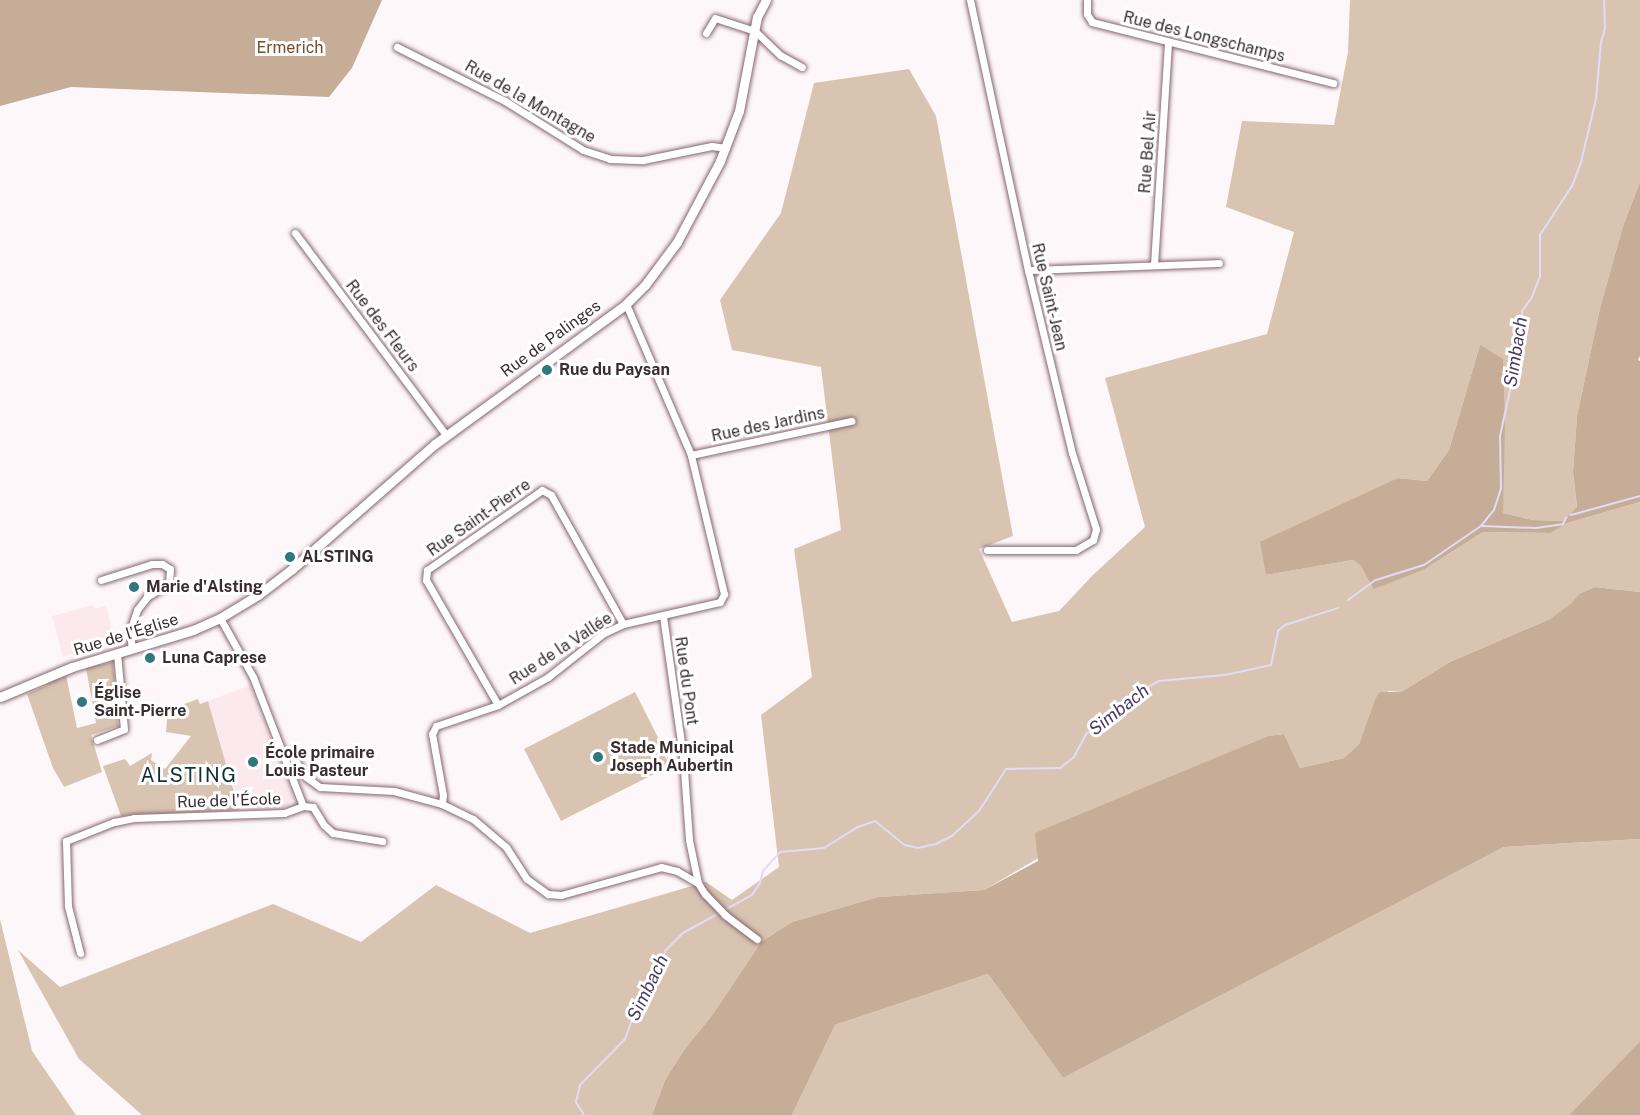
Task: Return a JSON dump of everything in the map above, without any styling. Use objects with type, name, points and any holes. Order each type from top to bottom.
[{"type":"main road","name":"Rue de Palinges","points":[[258,595],[292,569],[446,435],[626,304],[653,274],[687,227],[726,148],[739,111],[760,9],[766,0]]},
{"type":"main road","name":"Rue de l'Église","points":[[0,697],[72,667],[175,637],[220,618],[258,595]]},
{"type":"street","name":"Rue Saint-Jean","points":[[970,0],[1028,270],[1072,453],[1096,529],[1093,540],[1076,550],[987,550]]},
{"type":"street","name":"Rue des Longschamps","points":[[1087,0],[1087,14],[1092,22],[1333,83]]},
{"type":"street","points":[[706,33],[716,18],[755,31],[780,55],[801,67]]},
{"type":"street","name":"Rue Bel Air","points":[[1154,265],[1168,42]]},
{"type":"street","name":"Rue de la Montagne","points":[[397,47],[505,101],[583,150],[610,159],[643,160],[712,146],[726,148]]},
{"type":"street","name":"Rue des Fleurs","points":[[295,233],[446,435]]},
{"type":"street","points":[[1028,270],[1220,263]]},
{"type":"street","name":"Rue de la Vallée","points":[[442,804],[443,795],[432,734],[436,726],[498,705],[548,677],[604,633],[622,624],[720,602],[724,594],[691,455],[626,304]]},
{"type":"street","name":"Rue des Jardins","points":[[691,455],[851,421]]},
{"type":"street","name":"Rue Saint-Pierre","points":[[498,705],[426,580],[427,570],[542,490],[551,495],[622,624]]},
{"type":"street","points":[[101,580],[152,564],[162,564],[170,569],[169,583],[147,597],[137,610],[130,631],[132,650]]},
{"type":"street","name":"Rue du Pont","points":[[663,616],[683,756],[689,840],[698,883],[723,912],[757,939]]},
{"type":"street","name":"Rue de l'École","points":[[80,953],[68,906],[66,841],[122,820],[284,813],[303,806],[253,677],[220,618]]},
{"type":"street","points":[[97,740],[124,729],[117,654]]},
{"type":"street","points":[[282,752],[290,753],[306,777],[320,788],[394,791],[442,804],[473,819],[506,847],[527,879],[548,894],[561,895],[661,867],[677,871],[698,883]]},
{"type":"street","points":[[303,806],[313,807],[324,825],[333,833],[382,841]]},
{"type":"shaded area","points":[[1350,0],[1640,0],[1640,182],[1623,226],[1600,308],[1577,416],[1573,472],[1577,508],[1564,521],[1533,520],[1503,513],[1480,345],[1449,450],[1427,481],[1398,478],[1266,575],[1353,560],[1361,566],[1425,569],[1483,532],[1551,533],[1567,523],[1640,502],[1640,592],[1595,587],[1579,594],[1573,603],[1550,619],[1450,662],[1401,692],[1389,691],[1375,699],[1359,744],[1344,758],[1300,768],[1284,734],[1268,736],[1188,770],[984,890],[878,897],[792,922],[761,942],[665,1080],[652,1115],[142,1115],[79,1059],[18,950],[60,987],[273,904],[361,942],[436,885],[530,933],[706,882],[732,900],[779,867],[761,715],[812,677],[794,549],[841,530],[821,367],[732,350],[720,300],[781,213],[814,83],[909,69],[936,116],[1013,536],[979,549],[1012,622],[1059,611],[1093,575],[1145,527],[1105,378],[1267,334],[1294,232],[1226,207],[1242,121],[1334,125],[1348,52]]},
{"type":"shaded area","points":[[94,605],[95,609],[106,606],[115,642],[63,657],[52,616]]},
{"type":"shaded area","points":[[113,662],[118,726],[91,735],[102,772],[64,787],[53,768],[27,694],[47,685],[47,682],[66,675],[77,728],[96,723],[86,668]]},
{"type":"shaded area","name":"École primaire Louis Pasteur","points":[[250,685],[294,798],[288,806],[280,809],[239,810],[208,701]]},
{"type":"shaded area","name":"Stade Municipal Joseph Aubertin","points":[[635,692],[672,765],[561,821],[524,749]]},
{"type":"shaded area","points":[[198,699],[200,704],[208,701],[239,810],[121,816],[103,766],[125,759],[130,766],[152,753],[151,760],[165,769],[191,736],[166,732],[168,710]]},
{"type":"shaded area","points":[[1640,839],[1640,1041],[1569,1115],[792,1115],[835,1025],[988,974],[1063,1078],[1504,847]]},
{"type":"shaded area","points":[[0,919],[32,1051],[76,1115],[0,1115]]},
{"type":"green space","name":"Ermerich","points":[[0,0],[382,0],[352,68],[329,97],[71,87],[0,106]]},
{"type":"green space","points":[[1640,182],[1640,356],[1638,360],[1640,361],[1640,502],[1567,523],[1551,533],[1483,532],[1425,569],[1374,589],[1361,566],[1353,560],[1266,575],[1260,542],[1398,478],[1427,481],[1449,450],[1480,345],[1503,359],[1505,426],[1503,513],[1533,520],[1564,521],[1577,507],[1573,472],[1577,416],[1600,308],[1623,226]]},
{"type":"green space","points":[[1595,587],[1640,592],[1640,839],[1504,847],[1063,1078],[988,974],[835,1025],[792,1115],[652,1115],[665,1080],[761,942],[792,922],[878,897],[984,890],[1038,861],[1035,833],[1268,736],[1284,734],[1300,768],[1344,758],[1359,744],[1375,699],[1380,692],[1401,692],[1450,662],[1550,619],[1572,603],[1579,594]]},
{"type":"green space","points":[[1640,1041],[1640,1115],[1569,1115]]},
{"type":"waterway","name":"Simbach","points":[[1348,600],[1376,580],[1424,565],[1481,526],[1494,510],[1501,489],[1500,436],[1523,331],[1522,311],[1532,297],[1540,276],[1540,235],[1572,186],[1581,162],[1596,99],[1601,42],[1605,29],[1604,0]]},
{"type":"waterway","points":[[1571,515],[1640,496]]},
{"type":"waterway","points":[[1481,526],[1536,528],[1563,524],[1566,518]]},
{"type":"waterway","name":"Simbach","points":[[584,1115],[576,1102],[580,1085],[625,1039],[640,997],[649,986],[665,951],[683,933],[752,895],[760,883],[763,871],[780,852],[824,848],[858,827],[875,821],[905,845],[918,848],[936,844],[952,836],[979,811],[1006,769],[1060,768],[1074,757],[1086,734],[1137,694],[1159,681],[1225,675],[1271,665],[1278,631],[1285,625],[1338,608]]},
{"type":"place","name":"Rue du Paysan","points":[[547,370]]},
{"type":"place","name":"ALSTING","points":[[290,557]]},
{"type":"place","name":"Marie d'Alsting","points":[[134,587]]},
{"type":"place","name":"Luna Caprese","points":[[150,658]]},
{"type":"place","name":"Église Saint-Pierre","points":[[82,702]]},
{"type":"place","name":"Stade Municipal Joseph Aubertin","points":[[598,757]]},
{"type":"place","name":"École primaire Louis Pasteur","points":[[253,762]]},
{"type":"district","name":"ALSTING","points":[[189,775]]}]
